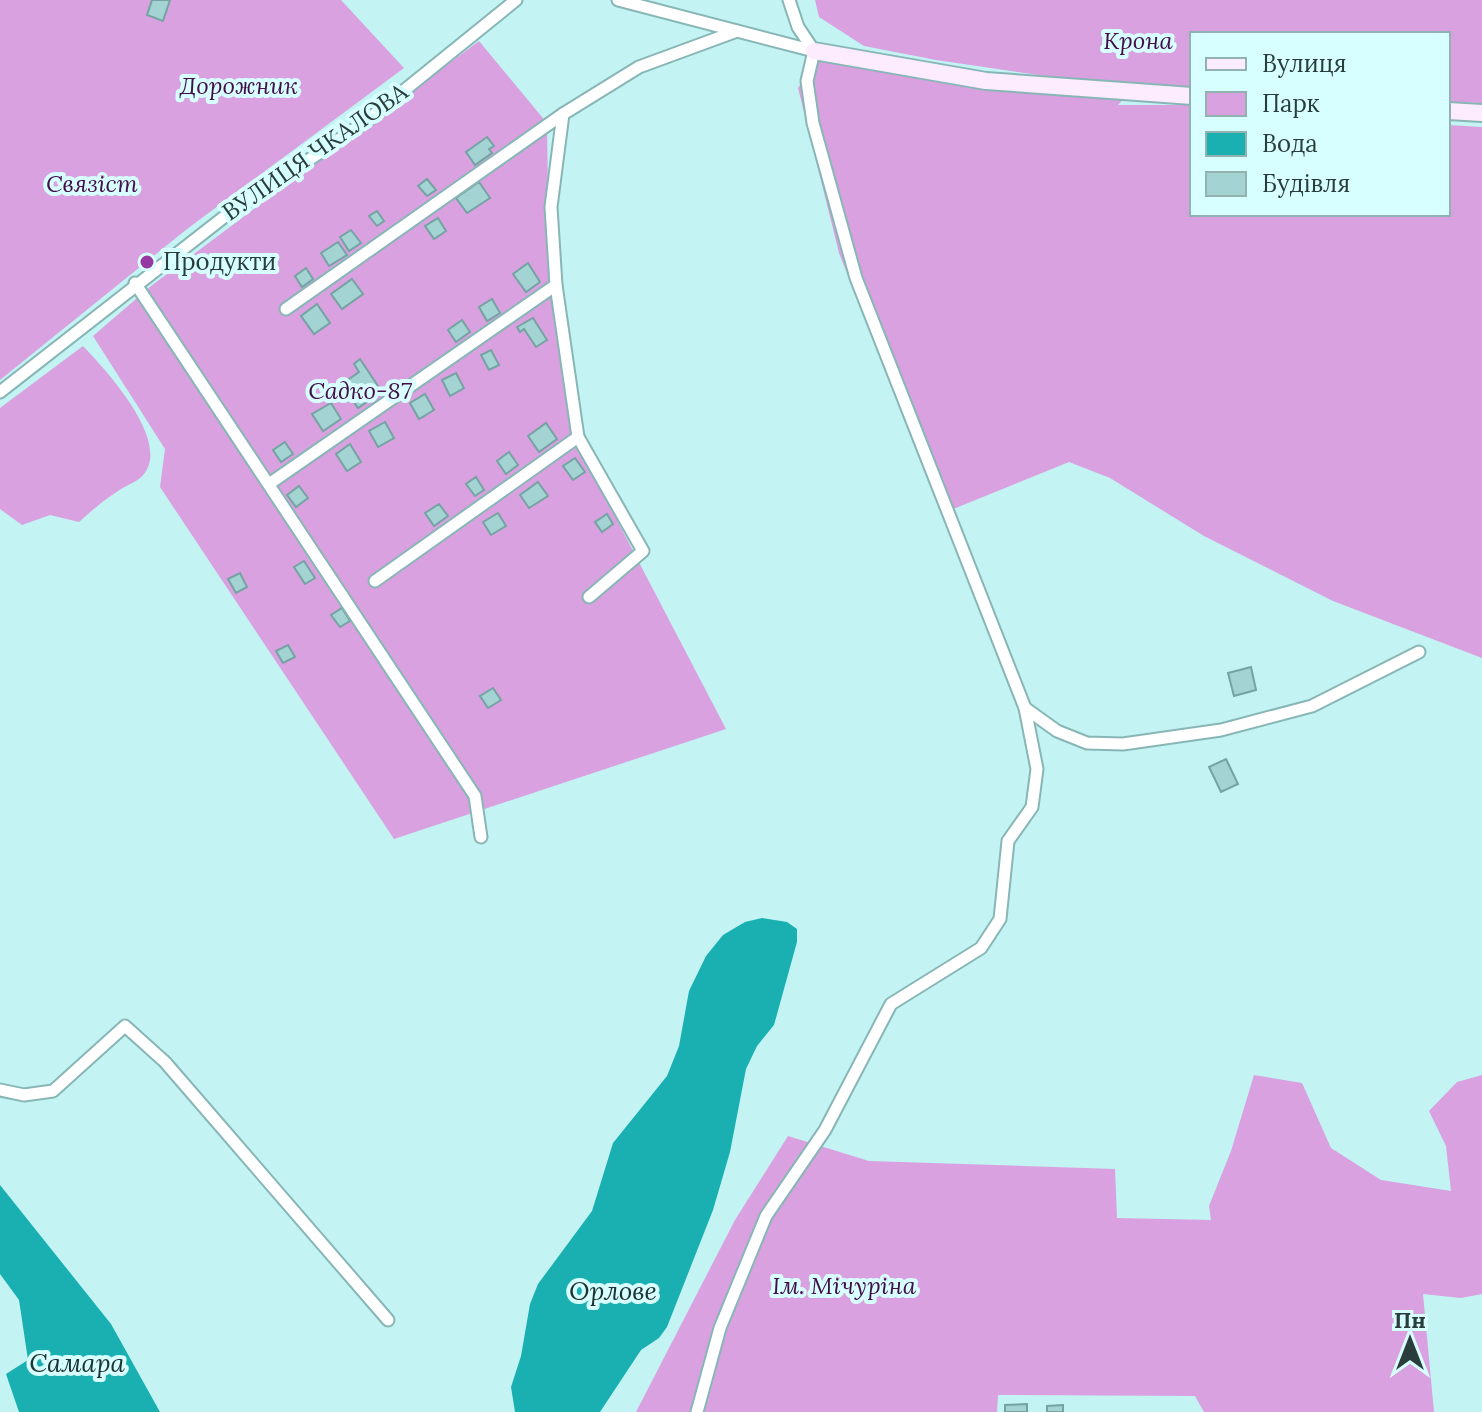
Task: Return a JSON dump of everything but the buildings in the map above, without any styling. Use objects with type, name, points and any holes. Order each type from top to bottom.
[{"type":"street","name":"ВУЛИЦЯ ЧКАЛОВА","points":[[0,392],[135,283],[224,217],[365,122],[516,0]]},
{"type":"street","points":[[618,0],[814,51],[986,81],[1190,96]]},
{"type":"street","points":[[697,1412],[720,1328],[766,1216],[825,1130],[891,1004],[981,948],[1000,919],[1008,841],[1032,807],[1037,769],[1025,708],[856,278],[813,123],[807,81],[814,51],[798,27],[789,0]]},
{"type":"street","points":[[286,309],[563,114],[639,67],[737,31]]},
{"type":"street","points":[[1450,111],[1482,113]]},
{"type":"street","points":[[563,114],[551,207],[556,285],[578,437],[643,551],[589,597]]},
{"type":"street","points":[[135,283],[475,796],[481,837]]},
{"type":"street","points":[[269,484],[556,285]]},
{"type":"street","points":[[375,581],[578,437]]},
{"type":"street","points":[[1025,708],[1057,731],[1077,739],[1123,744],[1221,730],[1312,706],[1419,652]]},
{"type":"street","points":[[0,1090],[24,1095],[53,1091],[125,1026],[165,1062],[388,1320]]},
{"type":"green space","points":[[0,0],[341,0],[404,68],[187,229],[0,380]]},
{"type":"green space","name":"Крона","points":[[815,0],[1482,0],[1482,103],[1450,102],[1450,32],[1190,32],[1190,87],[1059,78],[936,60],[864,46],[819,17]]},
{"type":"green space","name":"Садко-87","points":[[479,41],[547,123],[549,266],[572,434],[726,729],[394,839],[160,487],[165,449],[93,336],[151,286]]},
{"type":"green space","points":[[819,58],[1126,96],[1118,105],[1190,105],[1190,216],[1450,216],[1450,125],[1482,127],[1482,658],[1333,601],[1204,536],[1110,478],[1069,462],[941,514],[839,253],[798,88]]},
{"type":"green space","points":[[83,346],[132,406],[149,443],[150,460],[141,477],[79,522],[50,515],[22,525],[0,509],[0,408]]},
{"type":"green space","name":"Ім. Мічуріна","points":[[1254,1075],[1302,1083],[1331,1148],[1381,1180],[1451,1191],[1446,1146],[1429,1111],[1457,1082],[1482,1075],[1482,1294],[1461,1298],[1423,1294],[1434,1412],[1204,1412],[1195,1396],[998,1395],[997,1412],[636,1412],[735,1220],[788,1136],[869,1161],[1115,1169],[1117,1218],[1211,1220],[1209,1206],[1231,1151]]},
{"type":"water","name":"Орлове","points":[[762,918],[787,922],[797,929],[797,942],[774,1025],[757,1046],[746,1069],[730,1152],[713,1210],[667,1327],[659,1338],[641,1350],[600,1412],[515,1412],[511,1387],[521,1356],[530,1304],[538,1284],[592,1211],[613,1143],[667,1076],[679,1046],[689,991],[706,956],[723,935],[745,922]]},
{"type":"water","name":"Самара","points":[[0,1185],[111,1324],[160,1412],[19,1412],[6,1374],[28,1360],[19,1300],[0,1274]]},
{"type":"place","name":"Продукти","points":[[147,262]]},
{"type":"park label","name":"Дорожник","points":[[239,86]]},
{"type":"park label","name":"Связіст","points":[[92,184]]}]
